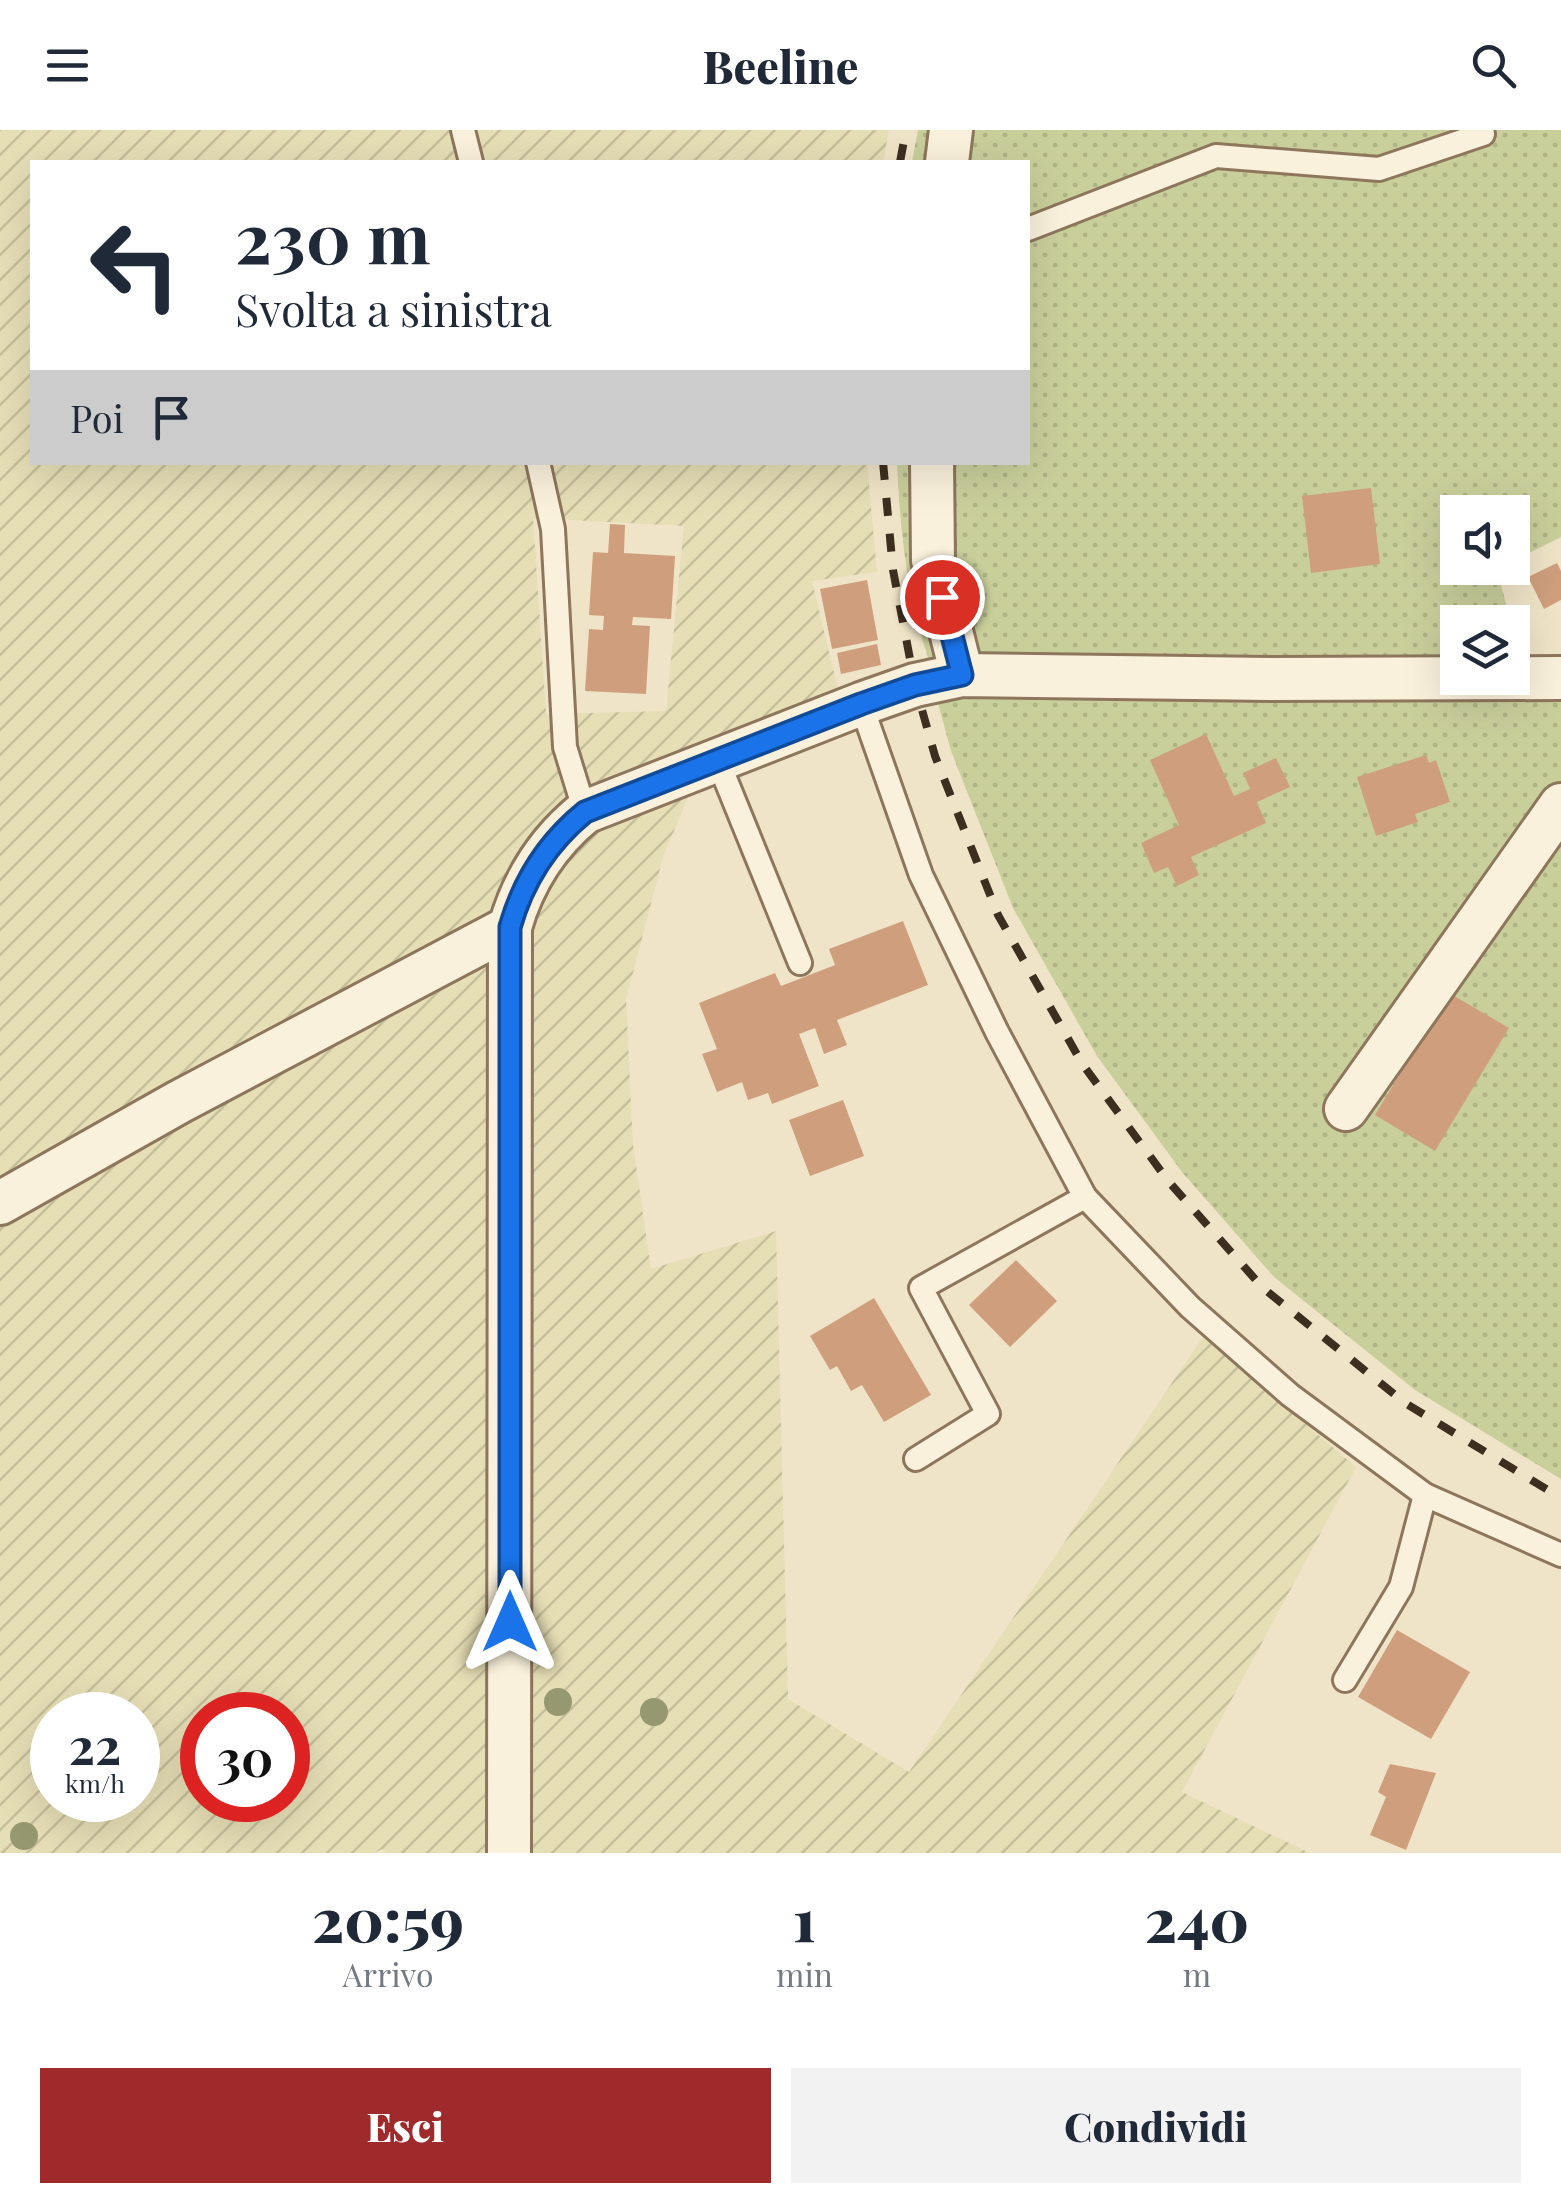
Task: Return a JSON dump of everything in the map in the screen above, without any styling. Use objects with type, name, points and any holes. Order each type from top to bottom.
[{"type":"street","points":[[946,160],[951,130]]},
{"type":"street","points":[[932,465],[933,560],[962,675]]},
{"type":"street","points":[[510,1853],[510,927],[518,897],[557,835],[585,812],[861,704],[915,685],[962,675],[1270,680],[1561,678]]},
{"type":"street","points":[[1346,1109],[1561,805]]},
{"type":"street","points":[[0,1202],[179,1102],[510,927]]},
{"type":"lane","points":[[463,130],[470,160]]},
{"type":"lane","points":[[1030,227],[1216,156],[1379,168],[1483,134]]},
{"type":"lane","points":[[539,465],[553,529],[565,747],[585,812]]},
{"type":"lane","points":[[861,704],[920,875],[1084,1197],[1190,1306],[1261,1370],[1426,1496],[1561,1555]]},
{"type":"lane","points":[[718,761],[800,962]]},
{"type":"lane","points":[[916,1459],[988,1414],[921,1288],[1084,1197]]},
{"type":"lane","points":[[1345,1680],[1401,1588],[1426,1496]]},
{"type":"shaded area","points":[[0,130],[889,130],[883,160],[30,160],[30,465],[867,465],[877,572],[812,581],[840,698],[713,738],[663,857],[626,1000],[633,1145],[651,1269],[776,1231],[788,1699],[909,1772],[1203,1337],[1356,1467],[1182,1792],[1310,1853],[386,1853],[382,1849],[375,1853],[0,1853]],"holes":[[[533,518],[684,526],[666,711],[546,714]]]},
{"type":"green space","points":[[918,130],[1561,130],[1561,537],[1530,552],[1530,495],[1440,495],[1440,585],[1501,585],[1506,605],[1440,605],[1440,668],[929,661],[906,563],[897,465],[1030,465],[1030,160],[912,160]]},
{"type":"green space","points":[[1440,688],[1440,695],[1530,695],[1530,688],[1561,688],[1561,1479],[1415,1390],[1274,1277],[1182,1172],[1097,1056],[1013,908],[951,751],[934,689]]},
{"type":"building","points":[[1371,488],[1380,564],[1311,573],[1302,496]]},
{"type":"building","points":[[610,524],[625,525],[624,553],[675,556],[671,619],[633,617],[632,625],[650,626],[646,694],[585,691],[589,629],[603,630],[604,616],[589,615],[593,552],[608,553]]},
{"type":"building","points":[[1557,563],[1561,571],[1561,600],[1544,609],[1530,576]]},
{"type":"building","points":[[867,580],[878,640],[832,649],[820,589]]},
{"type":"building","points":[[877,644],[881,665],[841,674],[837,653]]},
{"type":"building","points":[[1206,734],[1234,796],[1250,789],[1243,773],[1276,758],[1290,787],[1257,802],[1266,823],[1191,857],[1199,875],[1177,886],[1168,867],[1154,873],[1141,843],[1179,825],[1150,760]]},
{"type":"building","points":[[1426,755],[1429,763],[1436,760],[1450,802],[1415,814],[1418,822],[1376,836],[1357,777]]},
{"type":"building","points":[[903,921],[928,985],[837,1020],[847,1045],[824,1054],[815,1028],[799,1034],[819,1086],[772,1104],[768,1093],[748,1100],[742,1082],[717,1092],[702,1054],[717,1049],[699,1003],[775,973],[781,986],[835,965],[829,949]]},
{"type":"building","points":[[1449,993],[1509,1028],[1435,1151],[1375,1115]]},
{"type":"building","points":[[843,1100],[864,1156],[810,1176],[789,1120]]},
{"type":"building","points":[[1016,1260],[1057,1301],[1010,1347],[969,1305]]},
{"type":"building","points":[[874,1298],[931,1395],[884,1422],[862,1385],[851,1391],[837,1366],[830,1370],[810,1336]]},
{"type":"building","points":[[1397,1630],[1470,1672],[1431,1739],[1358,1697]]},
{"type":"building","points":[[1390,1764],[1436,1773],[1406,1850],[1370,1835],[1386,1797],[1378,1792]]},
{"type":"railway","points":[[900,160],[906,130]]},
{"type":"railway","points":[[883,465],[893,570],[915,685],[935,756],[998,915],[1083,1065],[1169,1182],[1263,1288],[1405,1403],[1561,1498]]},
{"type":"route","points":[[510,1622],[510,927],[518,897],[557,835],[585,812],[861,704],[915,685],[962,675],[942,597]]}]
